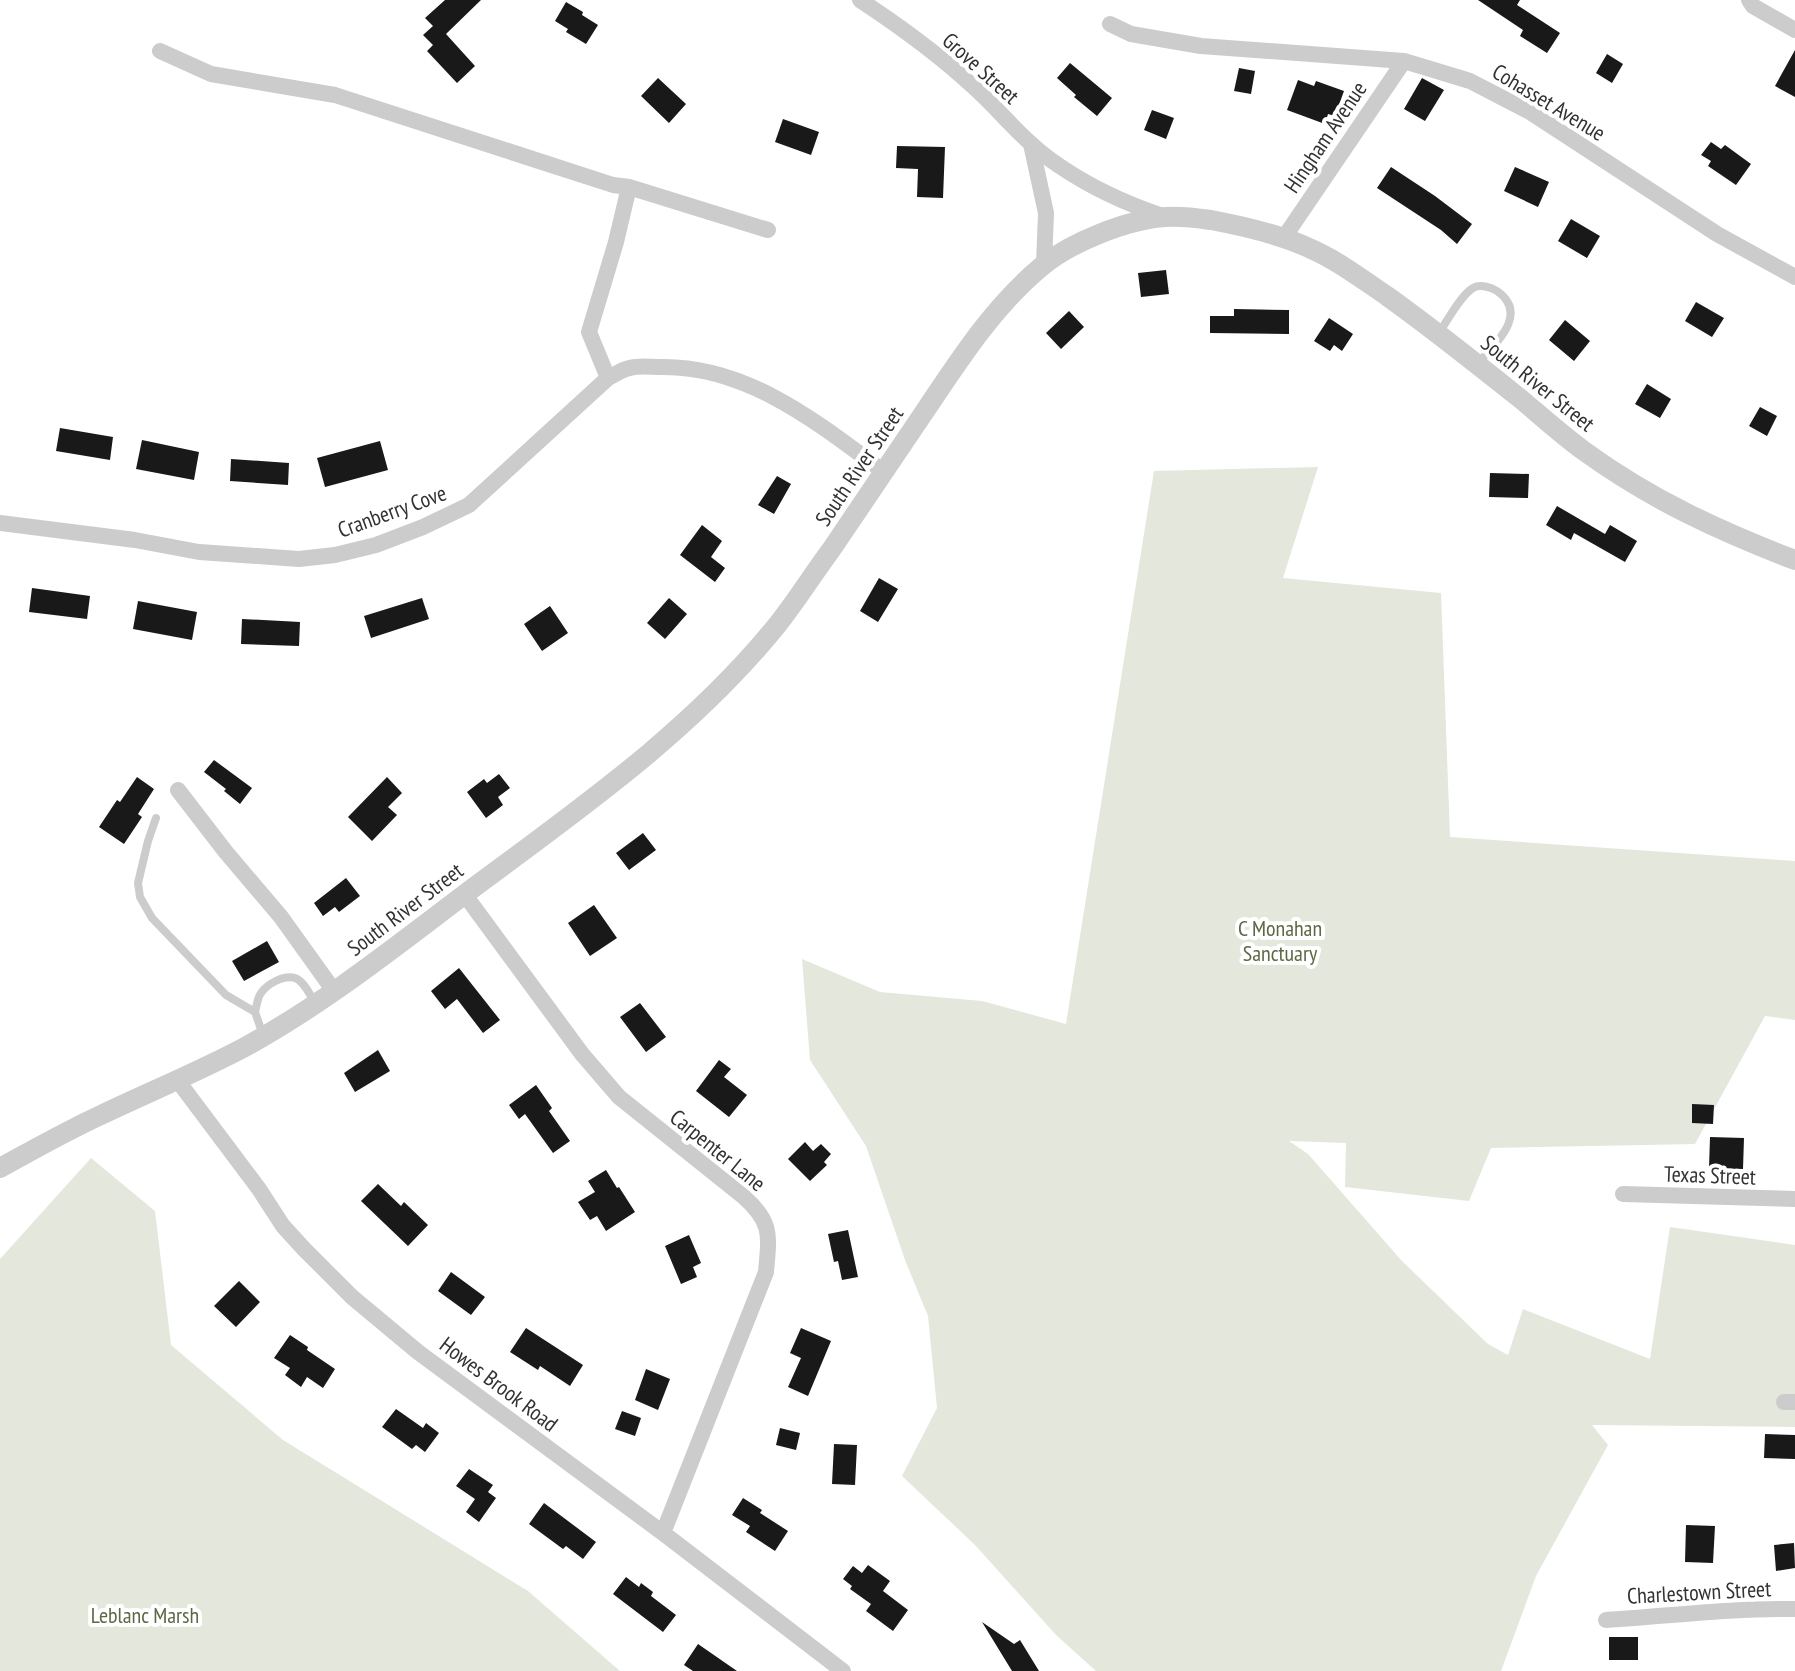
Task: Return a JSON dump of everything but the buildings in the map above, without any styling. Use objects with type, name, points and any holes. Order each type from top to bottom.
[{"type":"street","name":"Grove Street","points":[[860,0],[942,60],[1057,165],[1140,208],[1163,216]]},
{"type":"street","points":[[1749,0],[1753,6],[1795,30]]},
{"type":"street","name":"Cohasset Avenue","points":[[1110,24],[1131,34],[1201,46],[1404,61],[1470,81],[1530,112],[1717,234],[1795,277]]},
{"type":"street","points":[[160,51],[211,74],[335,95],[613,185],[629,187],[768,230]]},
{"type":"street","name":"Hingham Avenue","points":[[1283,239],[1404,61]]},
{"type":"street","points":[[1031,144],[1046,213],[1044,264]]},
{"type":"street","points":[[608,378],[589,332],[629,187]]},
{"type":"street","name":"South River Street","points":[[0,1168],[52,1139],[178,1081],[263,1036],[334,991],[465,895],[670,736],[704,705],[779,622],[973,342],[1010,296],[1044,264],[1075,244],[1125,225],[1163,216],[1204,219],[1240,226],[1308,247],[1352,272],[1438,334],[1578,446],[1645,492],[1716,528],[1795,560]]},
{"type":"street","name":"Cranberry Cove","points":[[0,523],[135,540],[199,552],[299,559],[335,555],[376,545],[469,505],[608,378],[629,368],[693,369],[750,386],[795,408],[884,472]]},
{"type":"street","points":[[178,790],[281,917],[334,991]]},
{"type":"street","name":"Carpenter Lane","points":[[465,895],[582,1054],[619,1097],[744,1197],[759,1211],[766,1226],[769,1244],[766,1272],[663,1533]]},
{"type":"street","name":"Howes Brook Road","points":[[178,1081],[283,1226],[352,1297],[418,1352],[843,1671]]},
{"type":"street","name":"Texas Street","points":[[1623,1194],[1795,1199]]},
{"type":"street","name":"Charlestown Street","points":[[1606,1620],[1741,1609],[1795,1609]]},
{"type":"lane","points":[[1438,334],[1474,287],[1496,290],[1507,301],[1511,314],[1509,325],[1477,364]]},
{"type":"lane","points":[[156,818],[138,883],[140,897],[152,918],[226,995],[255,1012]]},
{"type":"lane","points":[[263,1036],[255,1012],[261,992],[274,982],[295,978],[304,984],[315,1003]]},
{"type":"green space","name":"C Monahan Sanctuary","points":[[1318,467],[1283,578],[1441,593],[1450,837],[1795,861],[1795,1020],[1765,1016],[1695,1144],[1491,1148],[1469,1201],[1345,1187],[1346,1143],[1289,1141],[1308,1154],[1402,1261],[1488,1344],[1508,1355],[1523,1309],[1650,1359],[1670,1227],[1795,1245],[1795,1427],[1592,1425],[1608,1445],[1536,1576],[1501,1671],[1096,1671],[1056,1635],[975,1545],[902,1476],[937,1408],[928,1316],[905,1260],[866,1146],[810,1060],[802,959],[880,992],[982,1001],[1066,1024],[1154,471]]},
{"type":"green space","name":"Leblanc Marsh","points":[[91,1158],[155,1211],[171,1345],[283,1440],[528,1591],[620,1671],[0,1671],[0,1259]]}]
